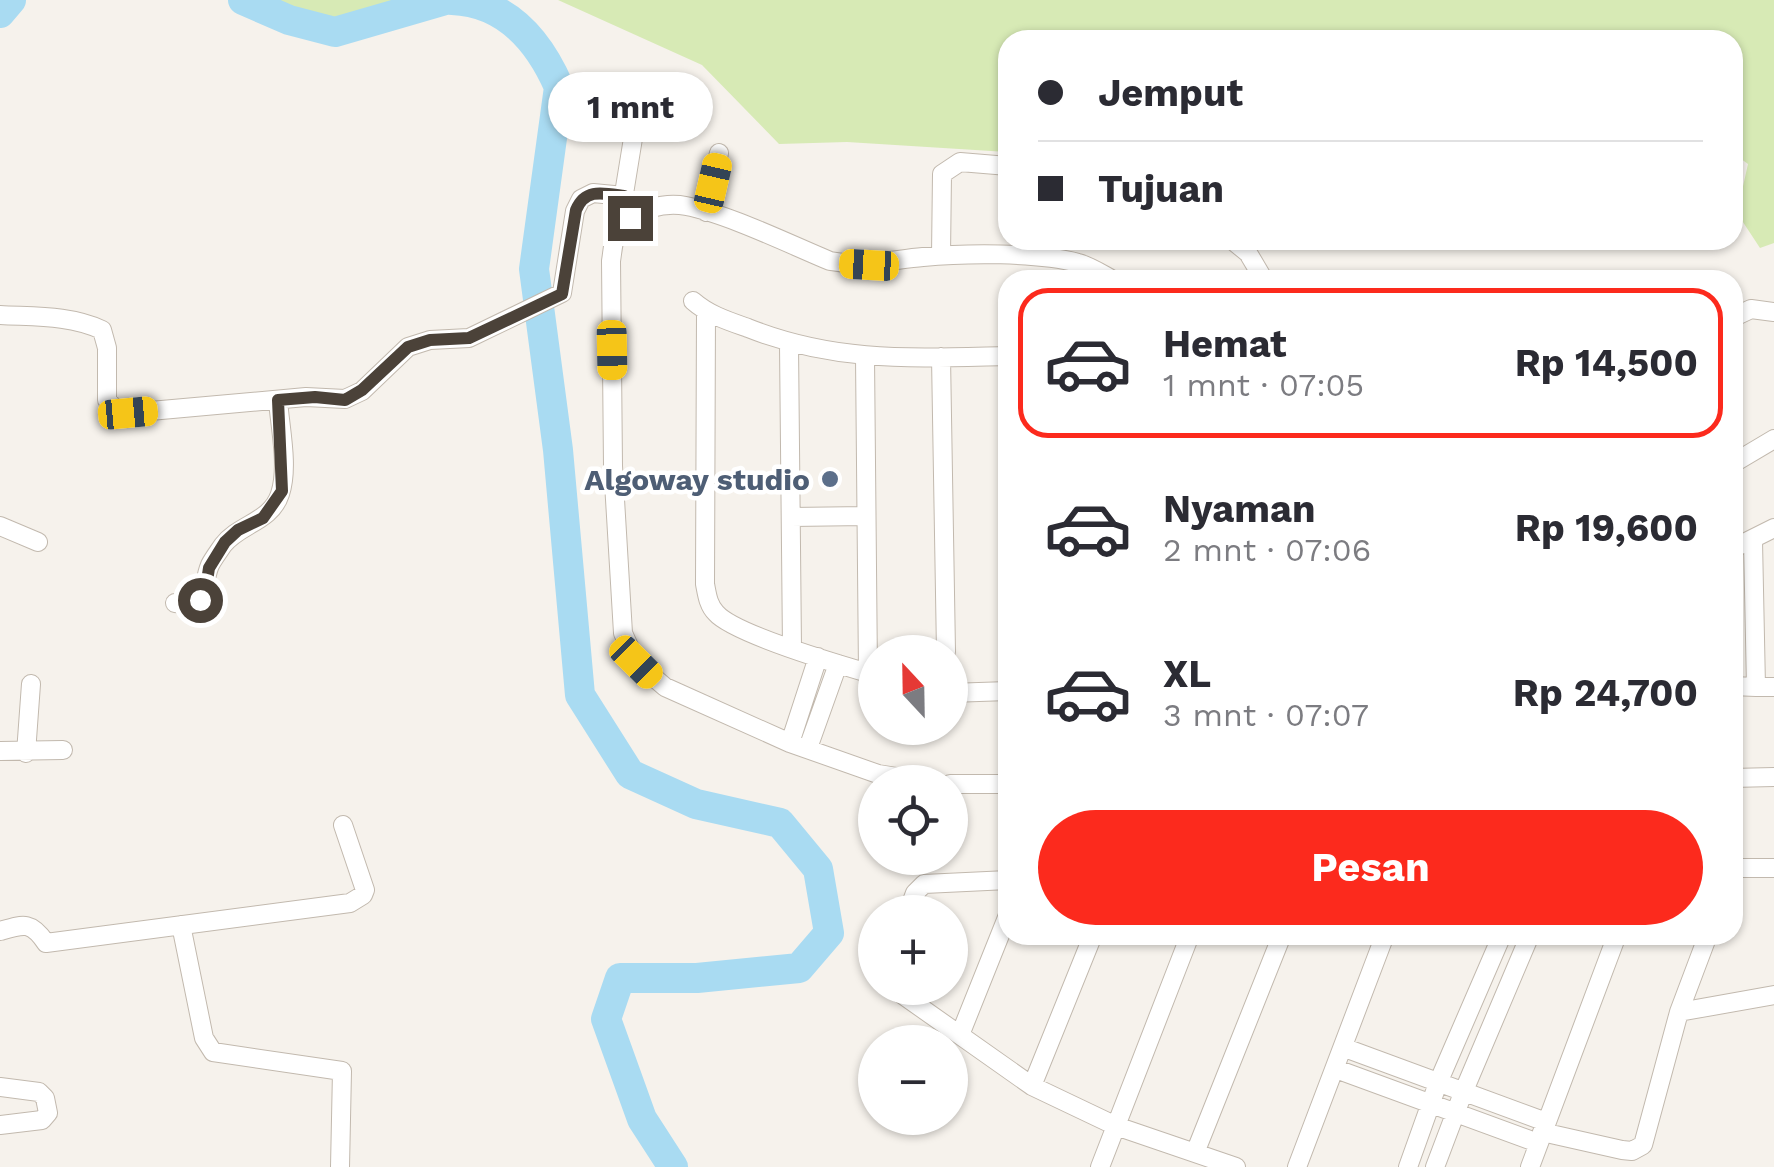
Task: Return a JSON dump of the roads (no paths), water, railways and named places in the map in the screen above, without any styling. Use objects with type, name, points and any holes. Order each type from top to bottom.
[{"type":"street","points":[[641,88],[611,262],[614,466],[628,647],[636,662],[665,687],[799,746],[858,767]]},
{"type":"street","points":[[706,212],[720,153]]},
{"type":"street","points":[[941,256],[942,174],[960,162],[998,165]]},
{"type":"street","points":[[0,315],[70,320],[102,330],[108,348],[106,400],[117,411],[315,397],[345,400],[362,390],[408,347],[430,340],[469,338],[562,294],[580,198],[593,193],[624,196]]},
{"type":"street","points":[[619,226],[658,206],[688,206],[830,261],[869,265],[941,256],[1018,257],[1079,263],[1093,270]]},
{"type":"street","points":[[858,670],[729,623],[708,602],[699,306],[790,345],[864,358],[998,356]]},
{"type":"street","points":[[1743,313],[1751,309],[1774,312]]},
{"type":"street","points":[[790,345],[792,648]]},
{"type":"street","points":[[864,358],[870,635]]},
{"type":"street","points":[[940,358],[946,635]]},
{"type":"street","points":[[175,603],[200,600],[205,594],[209,568],[225,542],[238,530],[263,518],[277,502],[283,473],[278,400]]},
{"type":"street","points":[[1743,458],[1774,440]]},
{"type":"street","points":[[791,517],[866,516]]},
{"type":"street","points":[[0,526],[38,542]]},
{"type":"street","points":[[1743,546],[1774,528]]},
{"type":"street","points":[[1754,541],[1765,687]]},
{"type":"street","points":[[799,746],[818,657]]},
{"type":"street","points":[[799,746],[838,664]]},
{"type":"street","points":[[26,752],[31,684]]},
{"type":"street","points":[[968,692],[998,691]]},
{"type":"street","points":[[0,751],[63,750]]},
{"type":"street","points":[[1743,778],[1774,777]]},
{"type":"street","points":[[968,784],[998,784]]},
{"type":"street","points":[[0,931],[28,926],[36,929],[46,943],[358,900],[365,890],[364,883],[343,825]]},
{"type":"street","points":[[1743,868],[1774,868]]},
{"type":"street","points":[[914,895],[924,884],[998,880]]},
{"type":"street","points":[[181,925],[208,1047],[218,1055],[342,1071],[340,1167]]},
{"type":"street","points":[[964,1025],[998,940]]},
{"type":"street","points":[[1032,1086],[1088,945]]},
{"type":"street","points":[[1100,1167],[1186,945]]},
{"type":"street","points":[[1196,1153],[1278,945]]},
{"type":"street","points":[[1297,1167],[1381,945]]},
{"type":"street","points":[[1408,1167],[1438,1083],[1498,945]]},
{"type":"street","points":[[1435,1167],[1526,945]]},
{"type":"street","points":[[1530,1167],[1613,945]]},
{"type":"street","points":[[1336,1068],[1455,1112],[1622,1150],[1638,1149],[1645,1139],[1679,1012],[1704,945]]},
{"type":"street","points":[[1679,1012],[1773,992]]},
{"type":"street","points":[[917,1005],[946,1025]]},
{"type":"street","points":[[968,1041],[1032,1086],[1116,1126],[1236,1167]]},
{"type":"street","points":[[1344,1048],[1463,1093],[1542,1132]]},
{"type":"street","points":[[0,1087],[39,1092],[45,1098],[48,1113],[42,1120],[0,1125]]},
{"type":"waterway","points":[[0,13],[11,0]]},
{"type":"waterway","points":[[243,0],[289,20],[335,32],[445,0]]},
{"type":"waterway","points":[[452,0],[489,8],[519,27],[542,54],[559,87],[534,269],[558,450],[580,695],[630,774],[696,804],[780,823],[818,869],[829,933],[799,968],[697,978],[620,978],[606,1019],[642,1119],[673,1167]]},
{"type":"place","name":"Algoway studio","points":[[830,479]]}]
